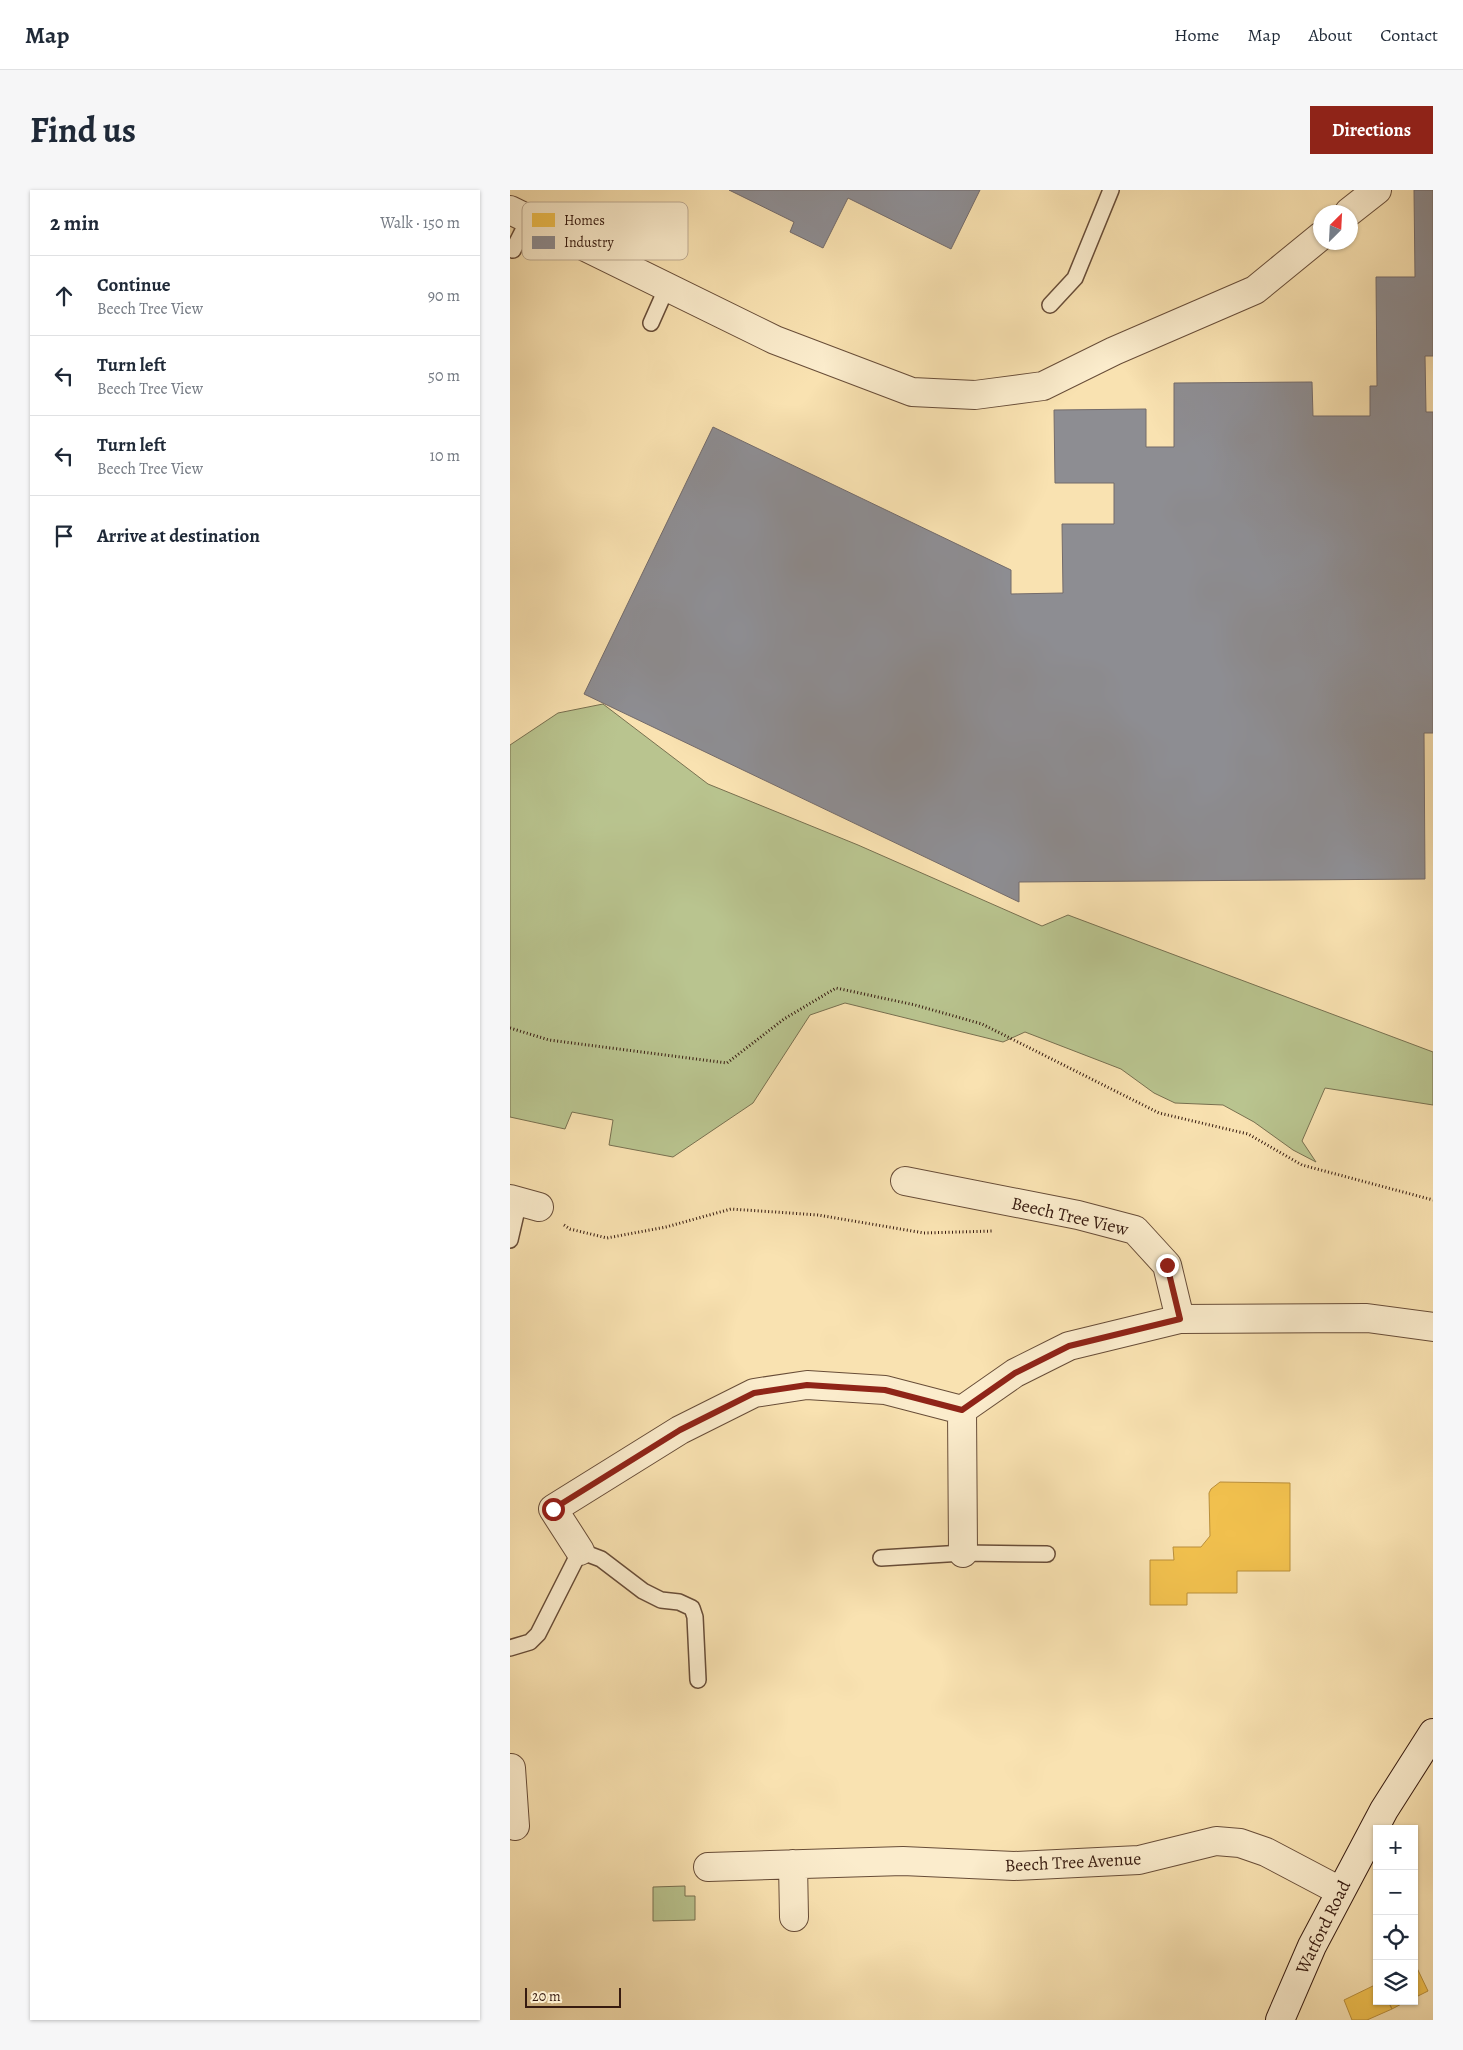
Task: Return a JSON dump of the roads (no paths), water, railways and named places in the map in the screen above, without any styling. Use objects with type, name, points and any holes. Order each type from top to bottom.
[{"type":"street","points":[[1358,205],[1377,190]]},
{"type":"street","points":[[612,260],[776,340],[912,392],[975,395],[1043,386],[1114,351],[1255,290],[1313,242]]},
{"type":"street","name":"Beech Tree View","points":[[905,1181],[1078,1215],[1135,1230],[1167,1265],[1180,1319]]},
{"type":"street","points":[[580,1550],[553,1509],[680,1430],[754,1393],[807,1385],[885,1390],[962,1410],[1015,1373],[1069,1346],[1180,1319],[1367,1318],[1433,1328]]},
{"type":"street","points":[[962,1410],[963,1553]]},
{"type":"street","name":"Watford Road","points":[[1280,2020],[1312,1946],[1340,1891],[1384,1810],[1433,1733]]},
{"type":"street","points":[[515,1826],[516,1767]]},
{"type":"street","name":"Beech Tree Avenue","points":[[708,1867],[904,1861],[1014,1866],[1139,1860],[1216,1841],[1240,1843],[1266,1852],[1340,1891]]},
{"type":"street","points":[[793,1864],[794,1917]]},
{"type":"lane","points":[[1050,306],[1075,278],[1111,190]]},
{"type":"lane","points":[[514,250],[519,215]]},
{"type":"lane","points":[[651,323],[667,287]]},
{"type":"lane","points":[[510,1240],[523,1202]]},
{"type":"lane","points":[[510,1648],[530,1642],[538,1634],[580,1550],[601,1559],[643,1591],[661,1600],[679,1602],[692,1608],[695,1617],[698,1680]]},
{"type":"lane","points":[[881,1558],[963,1553],[1047,1554]]}]
